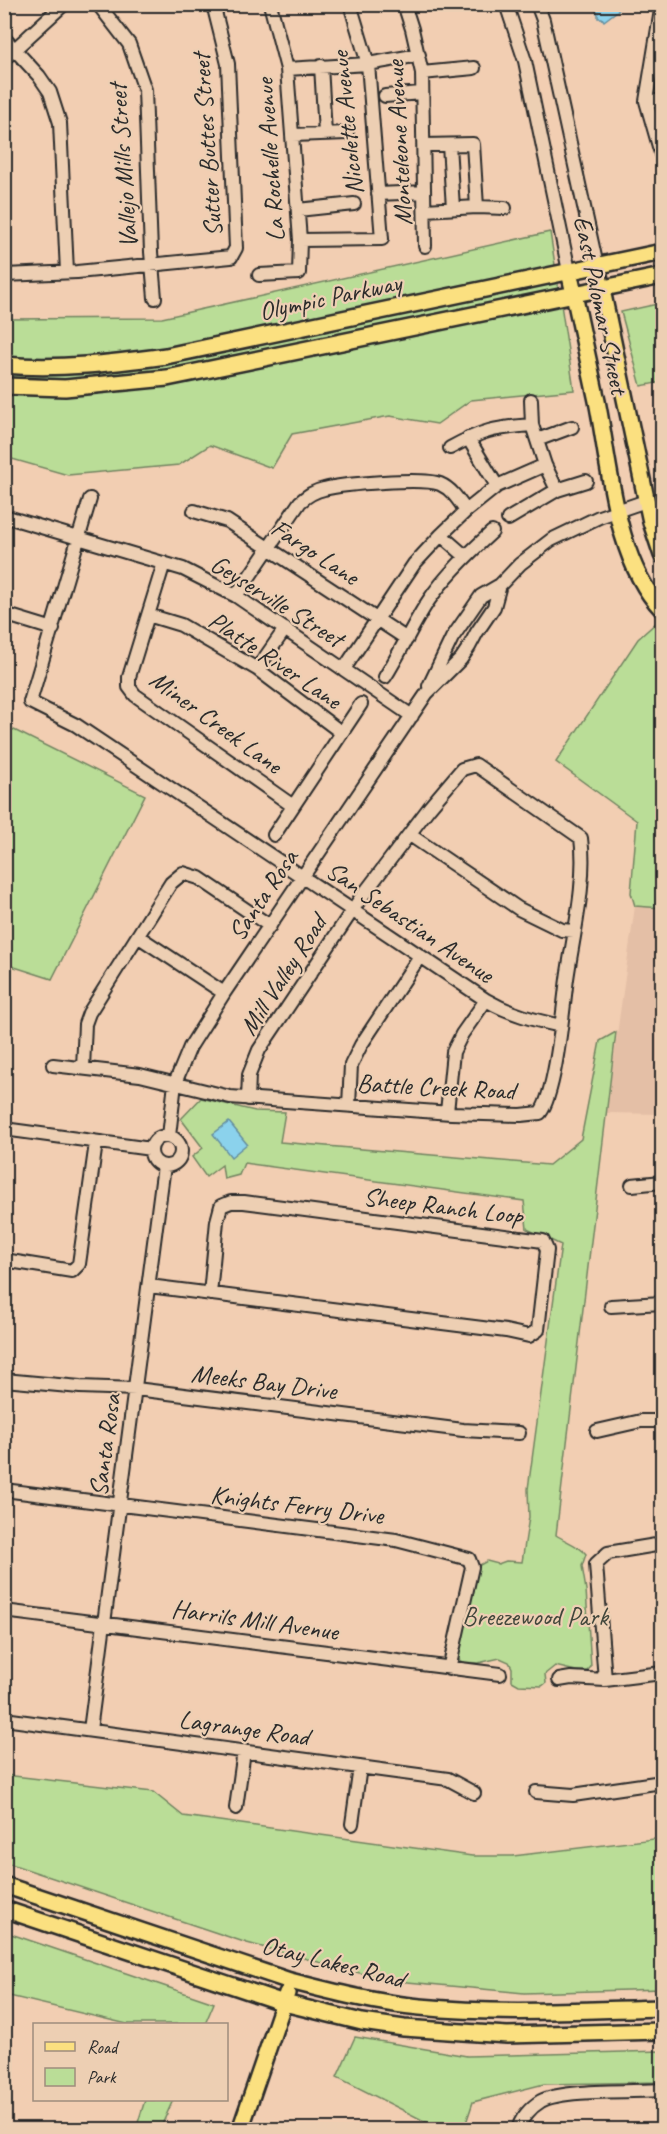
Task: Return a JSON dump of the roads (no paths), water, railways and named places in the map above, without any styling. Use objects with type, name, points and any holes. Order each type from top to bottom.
[{"type":"main road","name":"Olympic Parkway","points":[[4,365],[32,367],[99,365],[166,356],[663,252]]},
{"type":"main road","name":"East Palomar Street","points":[[597,266],[646,501],[663,555]]},
{"type":"main road","name":"East Palomar Street","points":[[569,270],[622,530],[638,576],[654,601],[663,609]]},
{"type":"main road","name":"Olympic Parkway","points":[[4,386],[64,388],[167,378],[663,276]]},
{"type":"main road","name":"Otay Lakes Road","points":[[4,1885],[290,1981],[331,1992],[421,2007],[514,2012],[663,2008]]},
{"type":"main road","points":[[4,1899],[32,1907],[75,1909]]},
{"type":"main road","name":"Otay Lakes Road","points":[[4,1909],[284,2002],[344,2018],[404,2028],[507,2035],[663,2031]]},
{"type":"main road","points":[[240,2130],[290,1981]]},
{"type":"street","points":[[4,59],[64,4]]},
{"type":"street","name":"Vallejo Mills Street","points":[[98,4],[129,44],[145,90],[155,298]]},
{"type":"street","name":"Sutter Buttes Street","points":[[153,265],[231,257],[236,248],[228,64],[213,4]]},
{"type":"street","name":"La Rochelle Avenue","points":[[259,275],[299,273],[300,240],[287,69],[270,4]]},
{"type":"street","name":"Nicolette Avenue","points":[[300,240],[382,238],[368,64],[350,4]]},
{"type":"street","name":"East Palomar Street","points":[[506,4],[525,61],[569,270]]},
{"type":"street","name":"East Palomar Street","points":[[537,4],[543,20],[597,266]]},
{"type":"street","points":[[662,4],[661,28],[646,101],[663,157]]},
{"type":"street","name":"Monteleone Avenue","points":[[405,5],[422,73],[425,246]]},
{"type":"street","points":[[4,38],[16,49],[50,92],[60,123],[67,272]]},
{"type":"street","points":[[287,69],[368,64],[419,55]]},
{"type":"street","points":[[321,66],[326,134]]},
{"type":"street","points":[[422,73],[474,68]]},
{"type":"street","points":[[384,96],[421,93]]},
{"type":"street","points":[[646,101],[663,101]]},
{"type":"street","points":[[293,135],[347,133]]},
{"type":"street","points":[[424,145],[473,144],[477,207]]},
{"type":"street","points":[[449,145],[453,208]]},
{"type":"street","points":[[378,194],[424,192]]},
{"type":"street","points":[[298,210],[354,204]]},
{"type":"street","points":[[425,210],[505,208]]},
{"type":"street","points":[[4,275],[153,265]]},
{"type":"street","points":[[531,400],[532,425],[545,465],[557,490]]},
{"type":"street","points":[[450,448],[496,427],[532,425]]},
{"type":"street","points":[[537,440],[572,427]]},
{"type":"street","points":[[468,438],[497,486]]},
{"type":"street","points":[[344,669],[414,564],[441,534],[497,486],[545,465]]},
{"type":"street","points":[[236,596],[300,502],[308,494],[326,488],[362,484],[433,482],[452,492],[466,511]]},
{"type":"street","points":[[508,519],[557,490],[586,482]]},
{"type":"street","points":[[4,614],[53,629],[90,499]]},
{"type":"street","name":"Santa Rosa","points":[[427,693],[434,671],[465,618],[482,596],[500,585],[520,564],[551,540],[576,527],[646,501]]},
{"type":"street","name":"Fargo Lane","points":[[194,511],[227,521],[407,639]]},
{"type":"street","name":"Geyserville Street","points":[[4,516],[183,569],[236,596],[412,716]]},
{"type":"street","points":[[385,677],[430,599],[465,556],[492,532]]},
{"type":"street","points":[[441,534],[465,556]]},
{"type":"street","name":"Miner Creek Lane","points":[[164,563],[129,677],[129,687],[135,694],[293,806]]},
{"type":"street","name":"Santa Rosa","points":[[169,1136],[175,1083],[190,1047],[427,693],[461,659],[494,607],[500,585]]},
{"type":"street","name":"Platte River Lane","points":[[148,615],[181,625],[257,669],[342,733]]},
{"type":"street","name":"San Sebastian Avenue","points":[[53,629],[30,702],[76,725],[502,1010],[561,1026]]},
{"type":"street","points":[[257,669],[285,629]]},
{"type":"street","points":[[274,835],[361,704]]},
{"type":"street","name":"Mill Valley Road","points":[[248,1099],[249,1075],[260,1050],[352,911],[429,808],[462,769],[476,765],[581,838]]},
{"type":"street","points":[[410,835],[519,909],[562,930],[574,931]]},
{"type":"street","name":"Battle Creek Road","points":[[53,1065],[140,1075],[211,1094],[248,1099],[447,1112],[521,1115],[540,1113],[545,1107],[550,1088],[561,1026],[583,854],[581,838]]},
{"type":"street","points":[[83,1068],[85,1024],[89,1013],[171,883],[183,873],[199,878],[270,926]]},
{"type":"street","points":[[139,937],[224,993]]},
{"type":"street","points":[[350,1105],[351,1065],[420,956]]},
{"type":"street","points":[[447,1112],[453,1052],[462,1034],[486,1000]]},
{"type":"street","points":[[4,1129],[151,1149]]},
{"type":"street","points":[[169,1136],[180,1144],[181,1154],[177,1162],[164,1166],[153,1158],[151,1149],[155,1140],[169,1136]]},
{"type":"street","points":[[4,1260],[72,1271],[79,1264],[96,1143]]},
{"type":"street","name":"Santa Rosa","points":[[90,1730],[164,1166]]},
{"type":"street","points":[[632,1185],[663,1182]]},
{"type":"street","name":"Sheep Ranch Loop","points":[[149,1286],[529,1336],[538,1330],[547,1250],[543,1241],[231,1202],[221,1206],[217,1221],[210,1294]]},
{"type":"street","points":[[611,1306],[663,1303]]},
{"type":"street","name":"Meeks Bay Drive","points":[[4,1380],[80,1387],[136,1389],[469,1430],[519,1433]]},
{"type":"street","points":[[597,1431],[641,1421],[663,1421]]},
{"type":"street","name":"Knights Ferry Drive","points":[[4,1490],[119,1503],[326,1533],[396,1540],[470,1559],[472,1567],[449,1669]]},
{"type":"street","points":[[605,1680],[596,1564],[608,1553],[663,1544]]},
{"type":"street","name":"Harrils Mill Avenue","points":[[4,1611],[500,1674]]},
{"type":"street","points":[[559,1680],[571,1678],[605,1680],[663,1673]]},
{"type":"street","name":"Lagrange Road","points":[[4,1719],[448,1779],[474,1793]]},
{"type":"street","points":[[236,1808],[244,1751]]},
{"type":"street","points":[[352,1824],[360,1767]]},
{"type":"street","points":[[536,1792],[573,1795],[663,1782]]},
{"type":"street","points":[[518,2130],[519,2124],[528,2112],[541,2101],[563,2095],[663,2090]]},
{"type":"water","points":[[604,5],[625,5],[604,21],[598,18],[596,11]]},
{"type":"water","points":[[229,1122],[247,1144],[231,1157],[213,1134]]},
{"type":"park label","name":"Breezewood Park","points":[[535,1616]]}]
